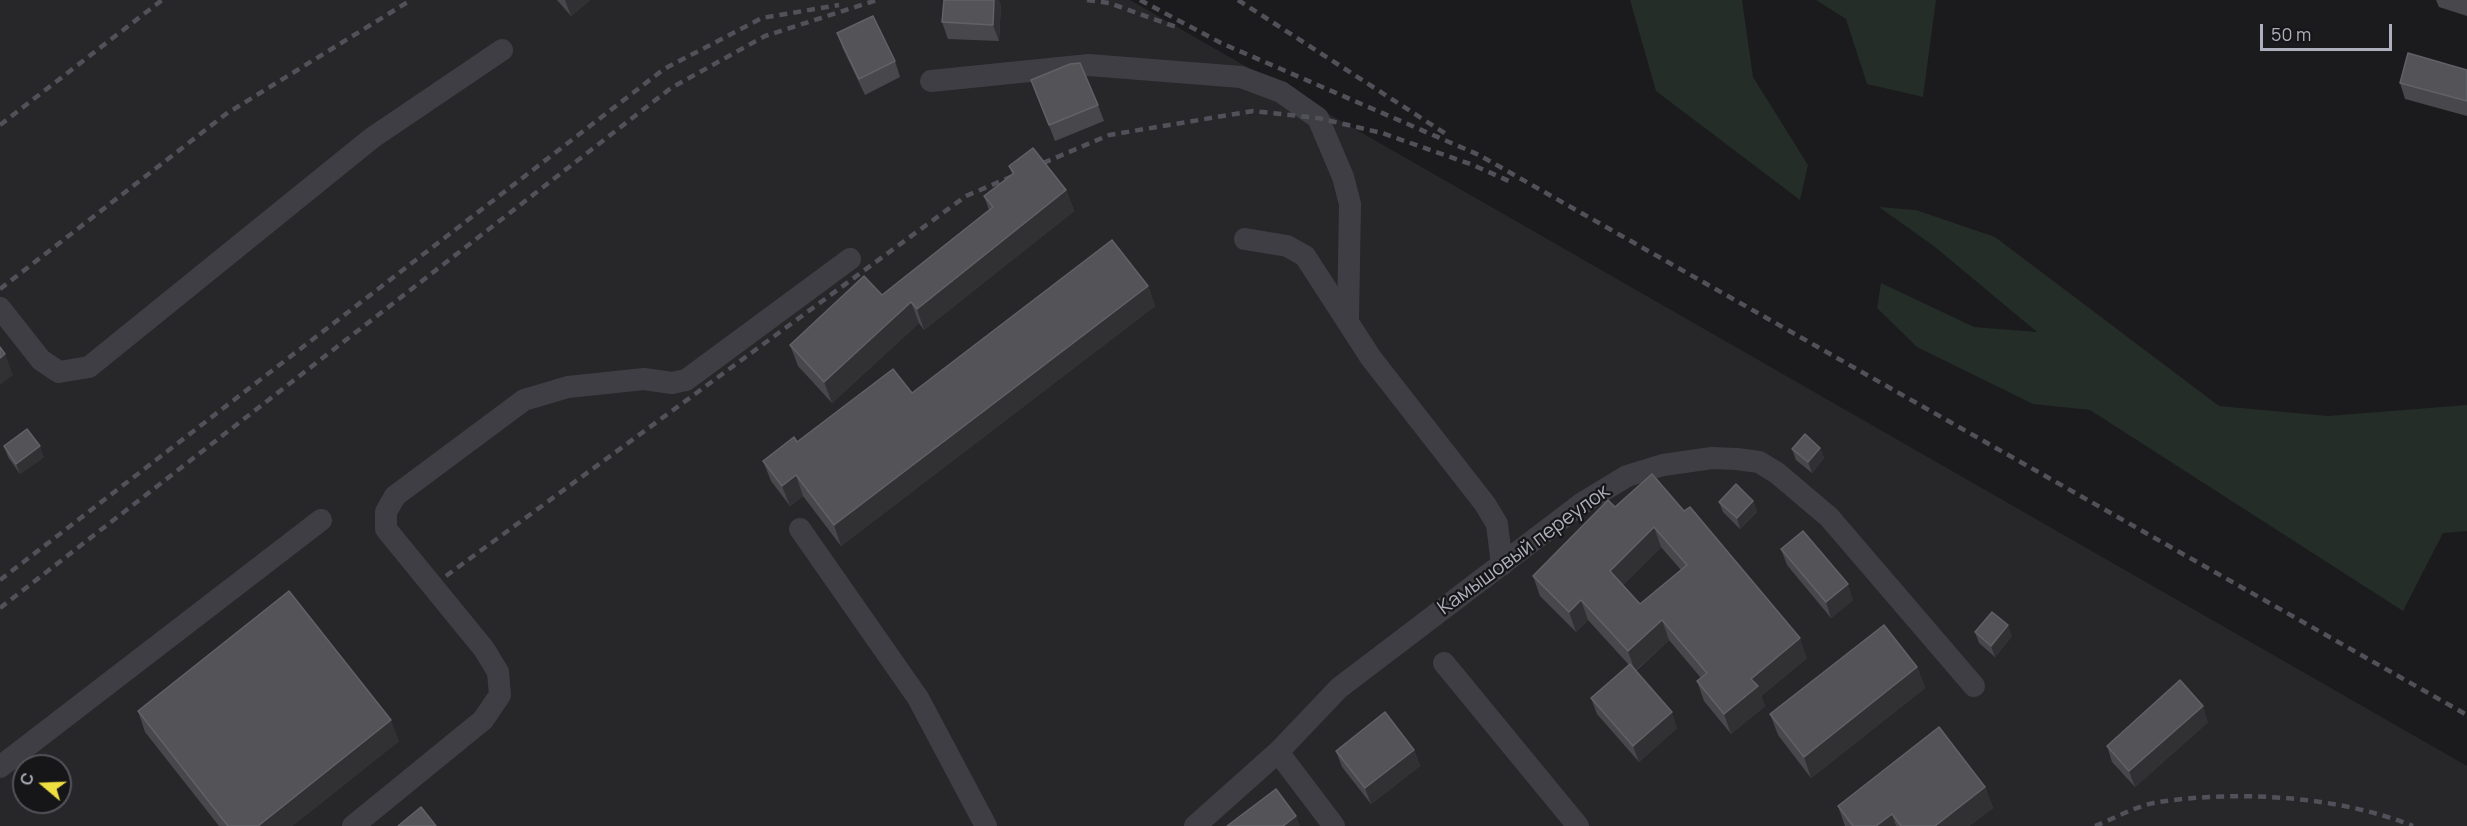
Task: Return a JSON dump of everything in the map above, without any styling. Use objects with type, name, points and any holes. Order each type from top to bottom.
[{"type":"lane","points":[[0,308],[41,360],[59,372],[89,366],[372,138],[502,50]]},
{"type":"lane","points":[[931,81],[1089,65],[1241,77],[1281,93],[1318,118],[1343,177],[1350,204],[1348,319]]},
{"type":"lane","points":[[1245,239],[1287,246],[1305,256],[1348,319],[1371,358],[1485,504],[1497,524],[1502,565]]},
{"type":"lane","points":[[353,826],[483,720],[500,695],[498,672],[484,649],[386,529],[386,513],[395,496],[524,400],[568,387],[644,379],[672,383],[686,380],[850,259]]},
{"type":"lane","name":"Камышовый переулок","points":[[1195,826],[1278,752],[1339,688],[1581,504],[1627,476],[1663,465],[1713,458],[1760,462],[1777,473],[1829,517],[1974,686]]},
{"type":"lane","points":[[0,767],[321,520]]},
{"type":"lane","points":[[800,529],[918,698],[986,826]]},
{"type":"lane","points":[[1444,663],[1578,826]]},
{"type":"lane","points":[[1278,752],[1334,826]]},
{"type":"shaded area","points":[[0,0],[1130,0],[2467,766],[2467,826],[0,826]]},
{"type":"shaded area","points":[[1630,0],[1742,0],[1753,77],[1808,165],[1800,200],[1656,91]]},
{"type":"shaded area","points":[[1816,0],[1936,0],[1923,97],[1867,84],[1846,19]]},
{"type":"shaded area","points":[[1879,207],[1916,210],[1995,237],[2219,406],[2328,416],[2467,405],[2467,531],[2443,533],[2403,611],[2090,410],[2033,404],[1917,347],[1877,308],[1881,283],[1974,327],[2037,332],[1935,247]]},
{"type":"building","points":[[944,0],[994,0],[993,25],[942,22]]},
{"type":"building","points":[[873,16],[895,61],[859,79],[837,33]]},
{"type":"building","points":[[2408,53],[2467,70],[2467,101],[2400,83]]},
{"type":"building","points":[[1080,63],[1098,105],[1049,125],[1031,80],[1070,64]]},
{"type":"building","points":[[1033,148],[1066,190],[917,309],[911,302],[824,382],[790,345],[864,276],[882,295],[993,207],[984,196],[1014,173],[1009,166]]},
{"type":"building","points":[[1112,240],[1148,286],[834,525],[796,475],[782,486],[763,461],[794,437],[797,442],[893,369],[912,393]]},
{"type":"building","points":[[0,347],[5,354],[0,358]]},
{"type":"building","points":[[27,429],[40,446],[16,464],[4,446]]},
{"type":"building","points":[[1805,434],[1820,448],[1808,462],[1792,449]]},
{"type":"building","points":[[1652,474],[1684,511],[1690,507],[1800,638],[1751,679],[1758,686],[1724,714],[1697,681],[1707,673],[1662,620],[1628,651],[1581,600],[1569,612],[1533,576],[1608,500],[1615,507]],"holes":[[[1654,527],[1687,565],[1640,604],[1610,571]]]},
{"type":"building","points":[[1736,484],[1753,501],[1737,518],[1719,502]]},
{"type":"building","points":[[1803,531],[1848,584],[1826,602],[1781,549]]},
{"type":"building","points":[[289,591],[391,720],[258,826],[228,826],[138,711]]},
{"type":"building","points":[[1992,612],[2008,625],[1991,646],[1975,632]]},
{"type":"building","points":[[1884,625],[1917,667],[1804,757],[1770,714]]},
{"type":"building","points":[[1630,664],[1672,712],[1633,746],[1591,698]]},
{"type":"building","points":[[2180,680],[2203,706],[2129,771],[2107,746]]},
{"type":"building","points":[[1385,712],[1414,750],[1365,788],[1336,751]]},
{"type":"building","points":[[1939,727],[1985,787],[1935,826],[1901,826],[1892,814],[1876,826],[1853,826],[1838,806]]},
{"type":"building","points":[[1276,789],[1296,816],[1283,826],[1227,826]]},
{"type":"building","points":[[421,807],[436,826],[398,826]]},
{"type":"railway","points":[[0,125],[162,0]]},
{"type":"railway","points":[[0,289],[226,114],[411,0]]},
{"type":"railway","points":[[0,608],[671,88],[765,36],[877,0]]},
{"type":"railway","points":[[1087,0],[1109,3],[1179,28]]},
{"type":"railway","points":[[1140,0],[1221,43],[1479,155],[2467,715]]},
{"type":"railway","points":[[1238,0],[1446,134]]},
{"type":"railway","points":[[0,580],[664,69],[762,18],[839,5]]},
{"type":"railway","points":[[446,576],[966,196],[1109,135],[1253,111],[1318,118],[1382,133],[1473,165],[1511,182]]},
{"type":"railway","points":[[2095,826],[2135,809],[2159,802],[2222,796],[2255,796],[2321,802],[2384,816],[2413,826]]}]
